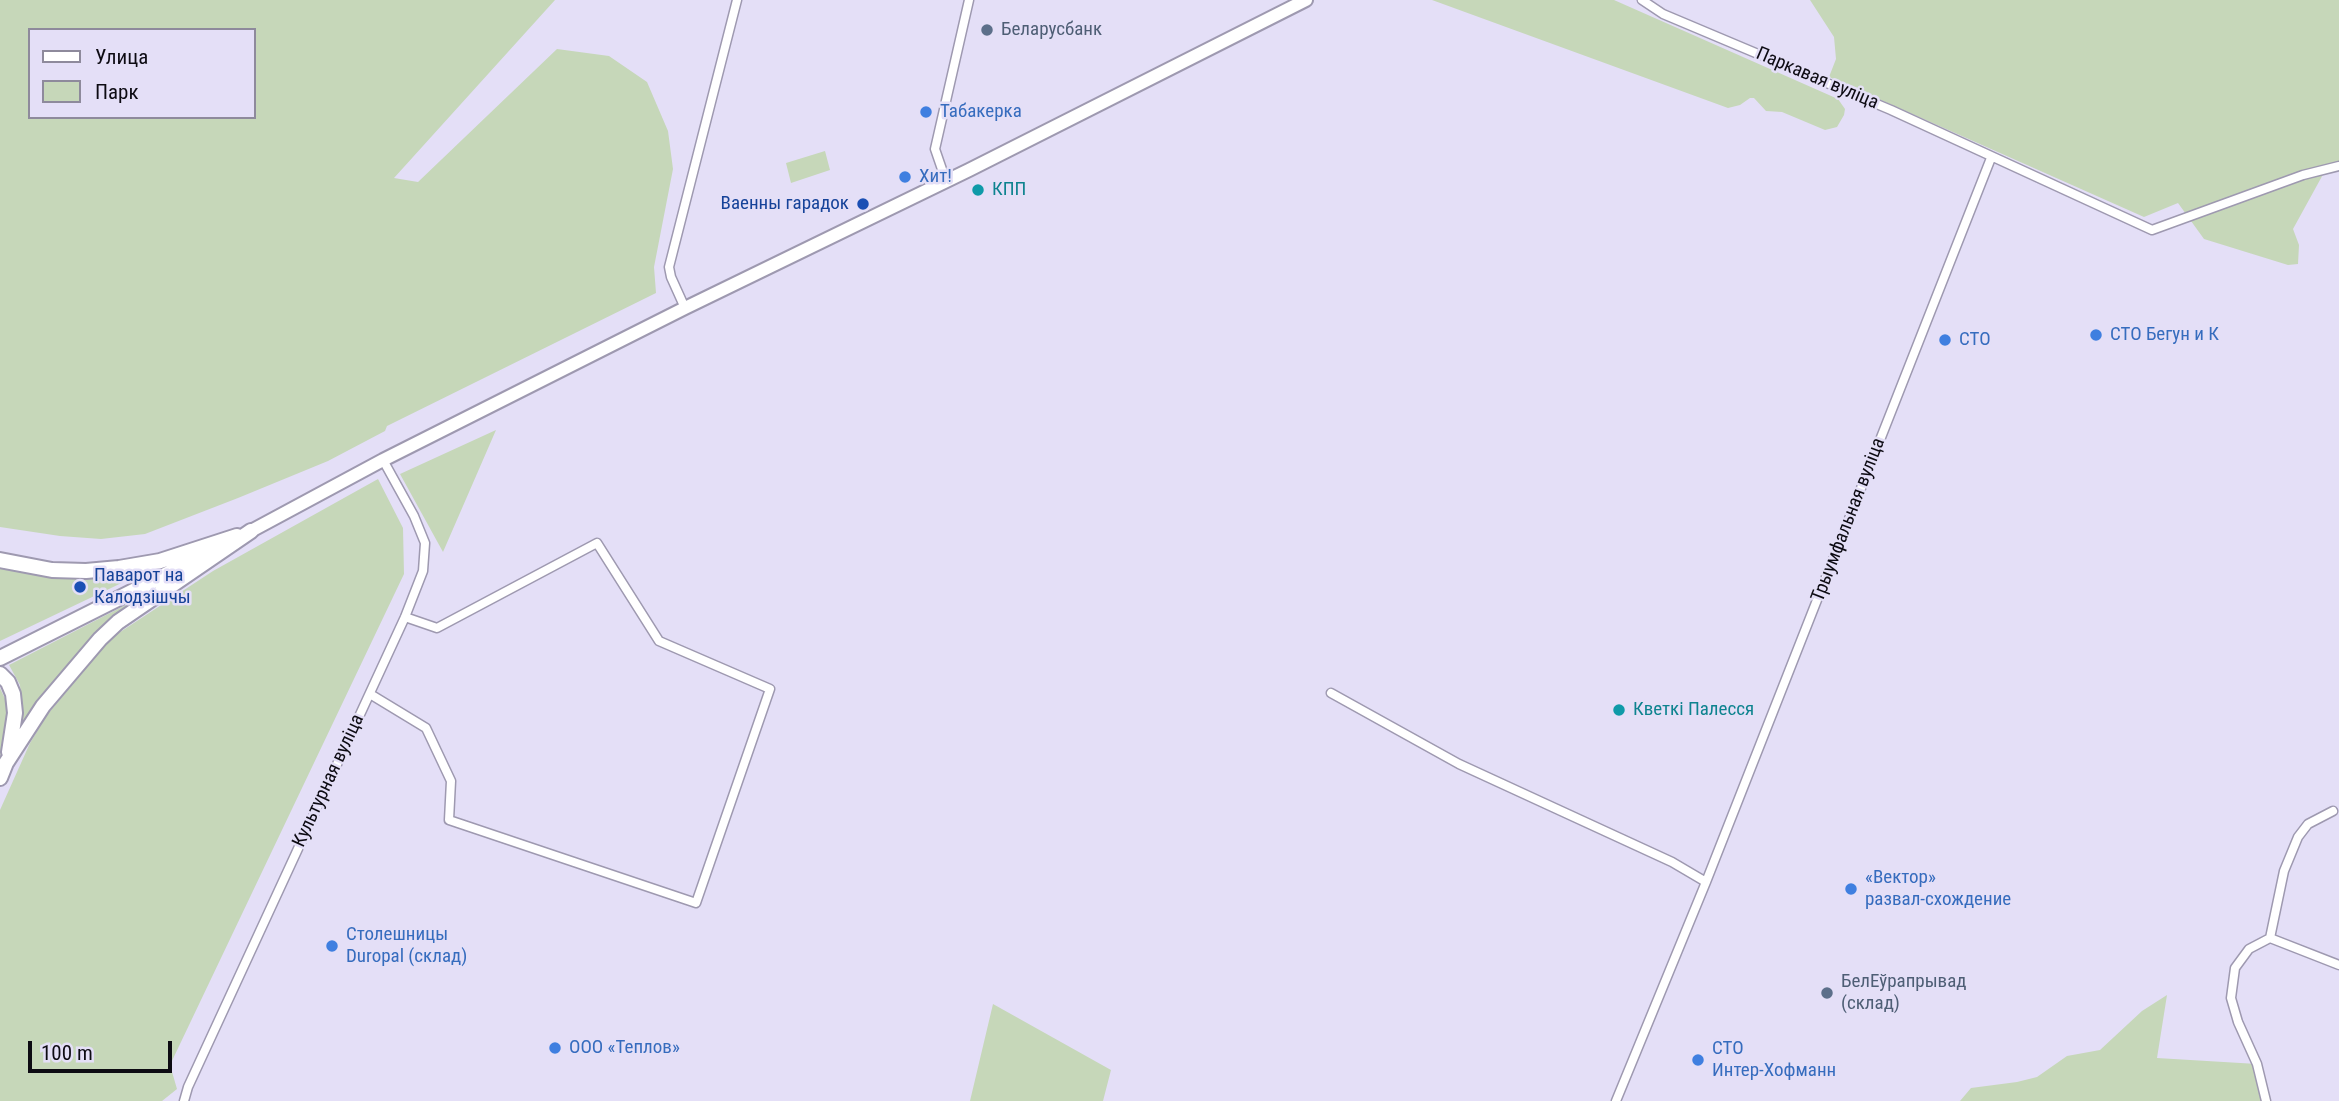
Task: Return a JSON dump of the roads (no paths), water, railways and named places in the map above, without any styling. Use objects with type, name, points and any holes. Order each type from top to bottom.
[{"type":"highway","points":[[0,559],[52,570],[119,568],[160,561],[251,531]]},
{"type":"highway","points":[[0,658],[251,531]]},
{"type":"highway","points":[[6,763],[43,706],[71,671],[118,622],[251,531]]},
{"type":"highway","points":[[0,674],[8,682],[13,694],[15,713],[13,737],[0,778]]},
{"type":"main road","points":[[251,531],[383,460],[1306,0]]},
{"type":"street","points":[[685,308],[669,267],[737,0]]},
{"type":"street","points":[[946,181],[935,149],[969,0]]},
{"type":"street","name":"Паркавая вуліца","points":[[1642,0],[1663,14],[1880,106],[2152,230],[2303,175],[2339,166]]},
{"type":"street","name":"Трыумфальная вуліца","points":[[1616,1101],[1706,882],[1992,158]]},
{"type":"street","name":"Культурная вуліца","points":[[184,1101],[188,1087],[405,617],[423,571],[425,542],[383,460]]},
{"type":"street","points":[[370,694],[426,728],[451,781],[449,820],[696,903],[770,690],[659,641],[597,542],[437,628],[405,617]]},
{"type":"street","points":[[1331,693],[1459,764],[1672,862],[1706,882]]},
{"type":"street","points":[[2270,938],[2284,871],[2298,837],[2308,824],[2333,811]]},
{"type":"street","points":[[2266,1101],[2257,1064],[2238,1022],[2231,998],[2235,968],[2249,949],[2270,938],[2339,965]]},
{"type":"place","name":"Беларусбанк","points":[[987,30]]},
{"type":"place","name":"Табакерка","points":[[926,112]]},
{"type":"place","name":"Хит!","points":[[905,177]]},
{"type":"place","name":"КПП","points":[[978,190]]},
{"type":"place","name":"Ваенны гарадок","points":[[863,204]]},
{"type":"place","name":"СТО Бегун и К","points":[[2096,335]]},
{"type":"place","name":"СТО","points":[[1945,340]]},
{"type":"place","name":"Паварот на Калодзішчы","points":[[80,587]]},
{"type":"place","name":"Кветкі Палесся","points":[[1619,710]]},
{"type":"place","name":"«Вектор» развал-схождение","points":[[1851,889]]},
{"type":"place","name":"Столешницы Duropal (склад)","points":[[332,946]]},
{"type":"place","name":"БелЕўрапрывад (склад)","points":[[1827,993]]},
{"type":"place","name":"ООО «Теплов»","points":[[555,1048]]},
{"type":"place","name":"СТО Интер-Хофманн","points":[[1698,1060]]}]
